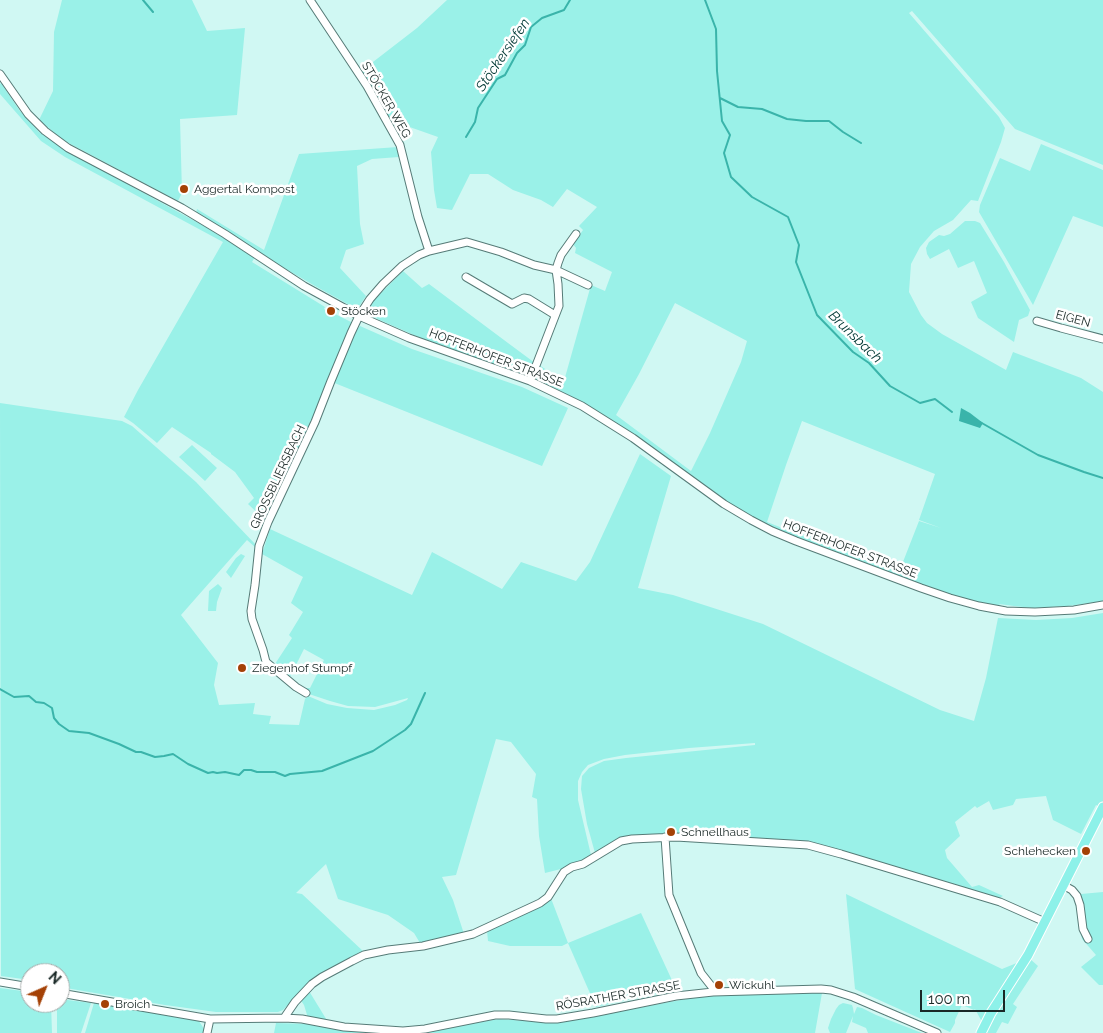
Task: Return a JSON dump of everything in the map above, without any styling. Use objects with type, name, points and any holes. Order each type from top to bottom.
[{"type":"main road","points":[[981,1033],[991,1013],[1028,954],[1103,807]]},
{"type":"street","name":"STÖCKER WEG","points":[[310,0],[367,86],[400,145],[418,217],[429,250]]},
{"type":"street","name":"HOFFERHOFER STRASSE","points":[[1,77],[28,114],[45,131],[68,148],[182,208],[304,286],[359,316],[409,338],[530,381],[567,398],[609,422],[738,513],[772,531],[940,595],[979,606],[1006,611],[1035,612],[1074,610],[1103,605]]},
{"type":"street","points":[[530,381],[559,306],[556,270],[561,254],[576,234]]},
{"type":"street","points":[[359,316],[370,299],[402,266],[429,250],[467,242],[508,254],[534,265],[556,270],[588,286]]},
{"type":"street","points":[[466,277],[512,304],[524,298],[555,315]]},
{"type":"street","name":"GROSSBLIERSBACH","points":[[306,693],[266,662],[264,650],[252,619],[251,611],[260,546],[268,522],[312,430],[359,316]]},
{"type":"street","name":"EIGEN","points":[[1037,321],[1103,339]]},
{"type":"street","points":[[665,837],[670,895],[701,973],[712,987],[713,992]]},
{"type":"street","points":[[284,1018],[295,1002],[312,984],[364,955],[439,943],[473,934],[540,903],[548,897],[564,872],[572,867],[583,864],[621,842],[632,839],[665,837],[808,845],[851,856],[1000,902],[1045,922]]},
{"type":"street","points":[[1064,885],[1077,896],[1083,929],[1088,939]]},
{"type":"street","points":[[0,982],[20,986]]},
{"type":"street","name":"RÖSRATHER STRASSE","points":[[70,995],[210,1019],[302,1019],[344,1027],[413,1031],[495,1015],[556,1019],[676,996],[713,992],[821,989],[831,990],[878,1006],[937,1033]]},
{"type":"street","points":[[207,1033],[210,1019]]},
{"type":"shaded area","points":[[62,0],[192,0],[207,31],[245,28],[237,115],[180,119],[182,193],[178,201],[63,140],[39,120],[53,91],[54,32]]},
{"type":"shaded area","points":[[447,0],[1103,0],[1103,165],[1015,129],[912,11],[909,13],[999,117],[1005,128],[978,201],[971,200],[953,220],[934,231],[920,247],[911,264],[909,292],[927,323],[942,334],[1006,370],[1013,352],[1081,378],[1103,392],[1103,601],[1033,608],[999,604],[1002,607],[959,599],[765,525],[727,503],[612,420],[541,381],[537,377],[536,371],[539,365],[564,381],[591,285],[605,291],[612,272],[575,253],[576,248],[573,244],[583,230],[579,226],[597,207],[567,189],[553,207],[541,200],[513,190],[488,174],[470,174],[452,210],[437,208],[431,152],[438,137],[387,119],[360,72],[417,28]],"holes":[[[675,303],[747,341],[741,362],[691,471],[616,415]],[[802,421],[935,474],[919,520],[941,528],[919,521],[899,572],[767,522]]]},
{"type":"shaded area","points":[[1,83],[20,111],[39,132],[67,151],[202,225],[255,257],[252,262],[325,307],[324,309],[330,313],[353,323],[289,477],[266,521],[248,504],[254,498],[235,472],[211,453],[172,427],[157,443],[124,417],[223,242],[65,157],[41,141],[0,94]]},
{"type":"shaded area","points":[[1041,144],[1103,170],[1103,227],[1073,216],[1033,305],[979,212],[980,205],[1000,158],[1030,171]]},
{"type":"shaded area","points":[[398,147],[399,157],[372,159],[357,166],[360,224],[364,244],[346,250],[340,268],[366,296],[360,305],[353,307],[315,286],[196,213],[197,209],[264,250],[299,154]]},
{"type":"shaded area","points":[[965,221],[980,223],[1030,310],[1028,316],[1019,320],[1014,342],[978,318],[971,302],[987,293],[974,261],[958,268],[949,249],[930,259],[927,254],[926,248],[929,242],[939,235],[950,234]]},
{"type":"shaded area","points":[[403,271],[422,288],[429,284],[535,363],[532,369],[526,374],[522,374],[439,346],[373,317],[370,314],[370,307],[373,301]]},
{"type":"shaded area","points":[[360,326],[412,349],[522,387],[568,408],[542,466],[332,382],[354,333]]},
{"type":"shaded area","points":[[0,403],[122,421],[132,426],[196,482],[256,545],[256,548],[247,540],[181,615],[218,663],[214,685],[219,705],[255,703],[253,714],[271,716],[269,724],[299,725],[305,699],[308,696],[327,704],[374,710],[395,705],[408,698],[375,707],[348,706],[309,694],[299,688],[310,688],[324,660],[304,649],[289,679],[275,667],[275,664],[292,638],[289,635],[303,612],[291,603],[303,577],[262,554],[270,529],[412,595],[432,552],[502,589],[521,562],[576,581],[590,562],[640,454],[671,476],[638,588],[673,595],[763,624],[940,710],[974,721],[986,678],[998,618],[1036,620],[1072,618],[1103,613],[1103,809],[1096,805],[1081,834],[1053,820],[1046,796],[1016,799],[1013,805],[993,810],[989,801],[977,808],[975,806],[955,822],[960,836],[945,850],[947,858],[972,887],[979,885],[1003,896],[997,899],[807,842],[667,835],[620,840],[595,853],[587,824],[581,789],[582,776],[589,768],[604,761],[755,745],[755,743],[625,755],[604,759],[588,765],[578,781],[578,800],[591,855],[589,858],[565,868],[545,873],[539,836],[537,799],[532,797],[536,774],[511,742],[496,739],[456,875],[442,877],[453,900],[464,934],[420,943],[414,933],[388,915],[338,899],[326,864],[296,893],[302,894],[364,952],[321,975],[300,992],[283,1010],[278,1012],[216,1012],[70,989],[70,963],[20,963],[20,979],[1,976]]},
{"type":"shaded area","points":[[961,408],[983,423],[980,428],[959,421]]},
{"type":"shaded area","points":[[192,445],[217,468],[205,481],[179,457]]},
{"type":"shaded area","points":[[241,554],[245,556],[231,578],[226,572]]},
{"type":"shaded area","points":[[218,584],[222,588],[216,611],[208,611],[209,591]]},
{"type":"shaded area","points":[[1103,892],[1103,985],[1099,985],[1081,967],[1096,955],[1082,939],[1075,898],[1070,895]]},
{"type":"shaded area","points":[[846,894],[1002,969],[1029,958],[1038,966],[1013,1004],[1017,1007],[1008,1024],[1002,1022],[996,1033],[986,1033],[987,1031],[975,1009],[962,1005],[950,1032],[855,989]]},
{"type":"shaded area","points":[[550,899],[568,943],[562,946],[510,946],[488,941],[487,931],[537,908]]},
{"type":"shaded area","points":[[641,913],[676,989],[596,1007],[568,943]]},
{"type":"shaded area","points":[[0,988],[20,991],[20,1013],[51,1013],[52,1033],[0,1033]]},
{"type":"shaded area","points":[[309,991],[328,1022],[308,1018],[300,999]]},
{"type":"shaded area","points":[[782,992],[822,993],[815,1033],[420,1033],[499,1019],[555,1023],[697,997]]},
{"type":"shaded area","points":[[70,1000],[91,1003],[81,1033],[57,1033],[57,1013],[70,1013]]},
{"type":"shaded area","points":[[94,1003],[199,1021],[204,1029],[203,1033],[85,1033]]},
{"type":"shaded area","points":[[843,1003],[852,1005],[854,1014],[857,1007],[862,1008],[922,1033],[868,1033],[866,1028],[852,1022],[853,1016],[846,1033],[830,1033],[828,1028],[831,1019],[839,1005]]},
{"type":"shaded area","points":[[276,1023],[310,1024],[400,1033],[274,1033]]},
{"type":"waterway","points":[[143,0],[153,12]]},
{"type":"waterway","name":"Stöckersiefen","points":[[466,137],[475,122],[478,108],[497,79],[505,75],[517,53],[525,45],[531,27],[542,18],[564,10],[570,0]]},
{"type":"waterway","name":"Brunsbach","points":[[705,0],[716,29],[717,71],[722,121],[730,135],[724,153],[731,177],[752,197],[788,217],[799,245],[796,262],[817,315],[853,352],[869,363],[890,386],[920,403],[935,399],[952,412]]},
{"type":"waterway","points":[[720,98],[738,107],[762,109],[787,119],[829,121],[861,143]]},
{"type":"waterway","name":"Brunsbach","points":[[980,422],[1038,455],[1103,478]]},
{"type":"waterway","points":[[0,689],[14,697],[29,696],[36,702],[44,703],[52,708],[54,718],[59,724],[69,731],[89,733],[136,752],[155,757],[173,754],[188,764],[208,773],[225,772],[239,775],[244,770],[251,770],[275,772],[285,776],[322,771],[373,751],[411,724],[425,693]]},
{"type":"place","name":"Aggertal Kompost","points":[[184,189]]},
{"type":"place","name":"Stöcken","points":[[331,311]]},
{"type":"place","name":"Ziegenhof Stumpf","points":[[242,668]]},
{"type":"place","name":"Schnellhaus","points":[[671,832]]},
{"type":"place","name":"Schlehecken","points":[[1086,851]]},
{"type":"place","name":"Wickuhl","points":[[719,985]]},
{"type":"place","name":"Broich","points":[[105,1004]]}]
